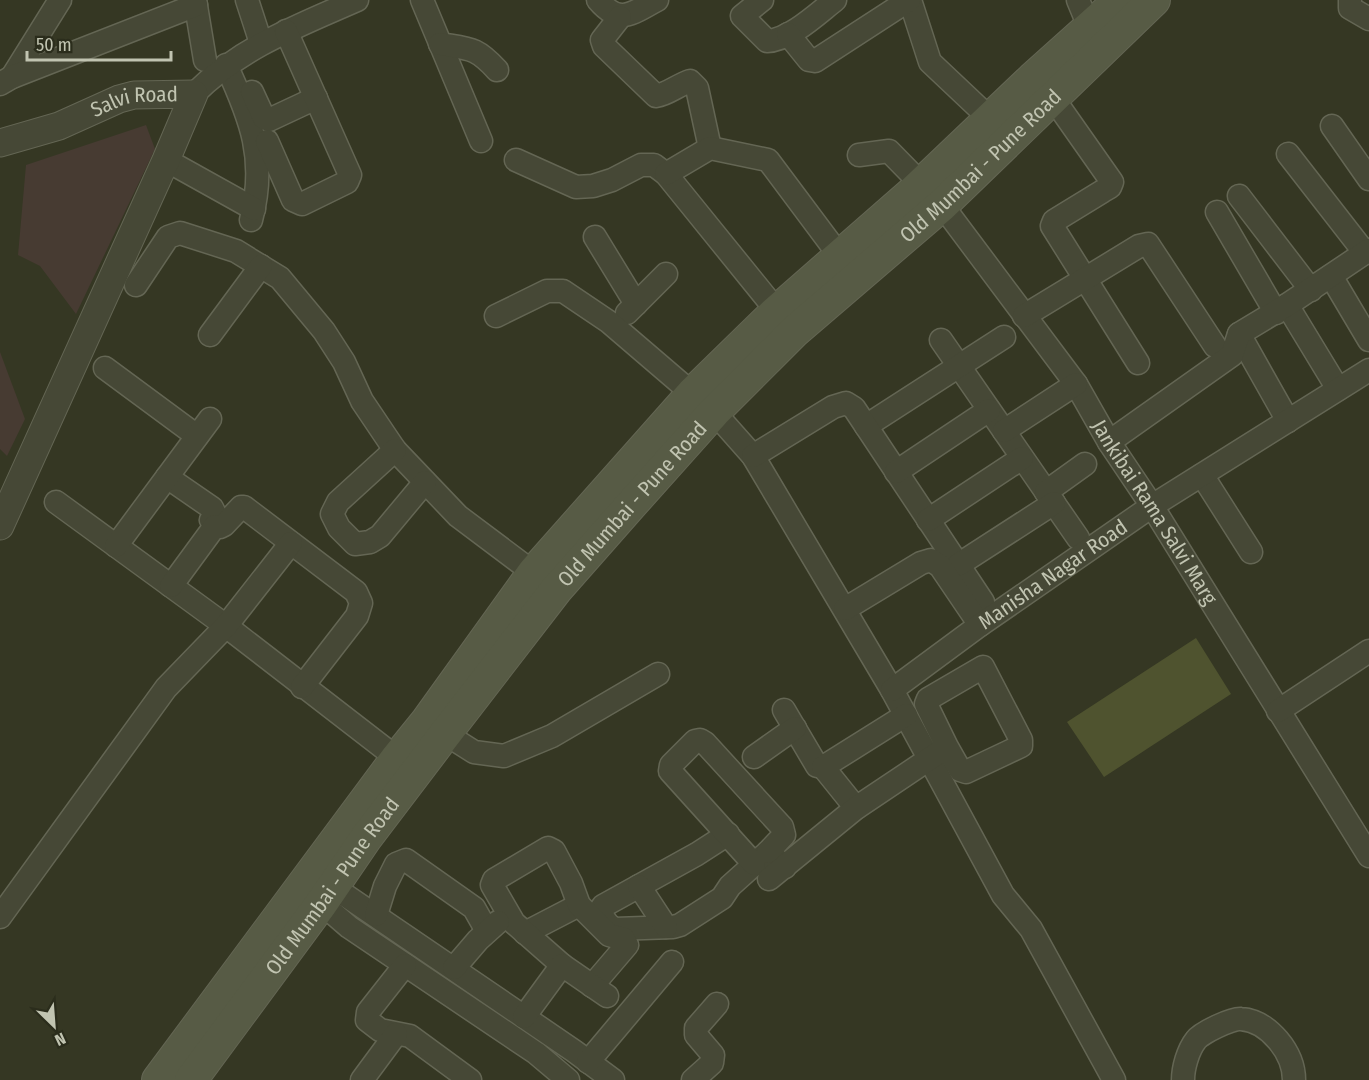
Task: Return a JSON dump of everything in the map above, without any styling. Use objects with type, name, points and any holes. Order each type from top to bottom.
[{"type":"main road","name":"Old Mumbai - Pune Road","points":[[1071,63],[1090,29],[1120,0]]},
{"type":"main road","name":"Old Mumbai - Pune Road","points":[[173,1078],[317,887],[366,838],[406,765],[545,581],[703,403],[785,322],[932,194],[1042,88],[1071,63],[1155,0]]},
{"type":"street","points":[[6,80],[60,0]]},
{"type":"street","points":[[247,0],[261,43]]},
{"type":"street","name":"Salvi Road","points":[[0,143],[60,126],[134,94],[194,94],[223,61],[286,31],[309,10],[357,0]]},
{"type":"street","points":[[422,0],[481,141]]},
{"type":"street","points":[[598,0],[610,12],[620,17],[630,15],[657,0]]},
{"type":"street","points":[[762,0],[736,8],[767,41],[775,41],[788,34],[835,0]]},
{"type":"street","points":[[788,34],[808,60],[815,61],[910,0],[930,62],[1001,128]]},
{"type":"street","points":[[1078,0],[1090,29]]},
{"type":"street","points":[[1350,0],[1350,8],[1369,19]]},
{"type":"street","points":[[6,80],[196,3],[245,106],[256,151],[258,183],[252,214],[166,160]]},
{"type":"street","points":[[620,17],[602,40],[604,46],[656,96],[664,95],[680,84],[690,81],[697,88],[710,148]]},
{"type":"street","points":[[267,141],[293,200],[302,204],[347,183],[350,175],[286,31]]},
{"type":"street","points":[[440,44],[470,49],[483,55],[497,70]]},
{"type":"street","points":[[223,61],[264,118],[269,120],[316,98]]},
{"type":"street","points":[[1042,88],[1112,182],[1110,187],[1054,221],[1052,226],[1138,363]]},
{"type":"street","points":[[0,526],[194,94]]},
{"type":"street","points":[[1332,126],[1369,179]]},
{"type":"street","points":[[666,174],[710,148],[768,160],[848,267]]},
{"type":"street","name":"Jankibai Rama Salvi Marg","points":[[859,155],[889,151],[932,194],[1076,384],[1109,442],[1152,506],[1369,855]]},
{"type":"street","points":[[1109,442],[1229,345],[1367,252],[1288,154]]},
{"type":"street","points":[[516,160],[576,187],[593,186],[612,180],[641,165],[654,165],[666,174],[785,322]]},
{"type":"street","points":[[1239,196],[1311,290]]},
{"type":"street","points":[[1217,213],[1338,389]]},
{"type":"street","points":[[136,285],[168,237],[180,233],[236,251],[280,278],[324,331],[344,362],[362,401],[395,450],[458,516],[545,581]]},
{"type":"street","points":[[595,237],[636,304]]},
{"type":"street","points":[[1024,316],[1139,246],[1148,244],[1288,421]]},
{"type":"street","points":[[1167,254],[1229,345]]},
{"type":"street","points":[[210,335],[261,266]]},
{"type":"street","points":[[613,326],[666,274]]},
{"type":"street","points":[[1331,276],[1369,340]]},
{"type":"street","points":[[496,316],[547,291],[554,290],[563,291],[613,326],[703,403],[753,456],[906,715],[939,753],[960,770],[966,772],[1021,746],[1021,740],[983,667],[973,630],[940,566],[932,560],[921,563],[845,609]]},
{"type":"street","points":[[866,426],[1004,337]]},
{"type":"street","points":[[941,340],[1078,538]]},
{"type":"street","points":[[105,368],[204,428],[116,546]]},
{"type":"street","name":"Manisha Nagar Road","points":[[892,690],[973,630],[1152,506],[1369,370]]},
{"type":"street","points":[[1004,431],[1076,384]]},
{"type":"street","points":[[753,456],[833,407],[846,403],[854,408],[983,602]]},
{"type":"street","points":[[896,472],[989,410]]},
{"type":"street","points":[[395,450],[338,502],[332,514],[339,528],[355,544],[370,542],[380,536],[425,482]]},
{"type":"street","points":[[928,520],[1022,458]]},
{"type":"street","points":[[958,565],[1050,497],[1085,465]]},
{"type":"street","points":[[1202,476],[1251,552]]},
{"type":"street","points":[[167,477],[212,508],[215,514],[211,520],[215,526],[225,525],[237,509],[244,507],[356,592],[361,603],[357,616],[302,687]]},
{"type":"street","points":[[56,502],[226,626],[302,687],[406,765]]},
{"type":"street","points":[[171,586],[215,526]]},
{"type":"street","points":[[0,917],[166,688],[226,626],[291,543]]},
{"type":"street","points":[[1278,711],[1369,651]]},
{"type":"street","points":[[983,667],[928,699],[926,704],[939,753],[1003,895],[1031,929],[1114,1080]]},
{"type":"street","points":[[436,728],[474,752],[504,756],[552,736],[658,674]]},
{"type":"street","points":[[754,757],[790,719],[817,766],[823,767],[906,715]]},
{"type":"street","points":[[697,740],[705,743],[784,831],[769,866],[728,834],[670,771],[671,765],[697,740]]},
{"type":"street","points":[[728,834],[697,854],[603,906],[601,913],[608,925],[615,929],[680,925],[717,903],[730,886],[769,866],[939,753]]},
{"type":"street","points":[[823,767],[856,808]]},
{"type":"street","points":[[588,1062],[611,999],[627,945],[624,939],[609,935],[579,905],[571,883],[554,851],[548,848],[494,880],[492,885],[518,925],[562,965],[611,999]]},
{"type":"street","points":[[376,915],[385,886],[396,864],[406,860],[474,908],[487,931]]},
{"type":"street","points":[[639,886],[666,927]]},
{"type":"street","points":[[317,887],[376,915],[613,1080]]},
{"type":"street","points":[[317,887],[348,927],[537,1053],[568,1080]]},
{"type":"street","points":[[454,968],[495,923],[518,925],[579,905]]},
{"type":"street","points":[[611,999],[672,962]]},
{"type":"street","points":[[405,965],[368,1012],[367,1020],[380,1030],[410,1036],[470,1080]]},
{"type":"street","points":[[524,1017],[562,965]]},
{"type":"street","points":[[693,1080],[712,1064],[713,1055],[696,1035],[696,1028],[717,1004]]},
{"type":"street","points":[[1186,1077],[1196,1040],[1220,1025],[1238,1018],[1256,1022],[1279,1039],[1294,1070],[1294,1080]]},
{"type":"street","points":[[362,1080],[396,1034]]},
{"type":"shaded area","points":[[146,125],[155,149],[76,314],[40,266],[18,255],[26,165]]},
{"type":"shaded area","points":[[0,352],[25,419],[7,456],[0,449]]},
{"type":"shaded area","points":[[1196,638],[1231,694],[1104,777],[1067,722]]}]
